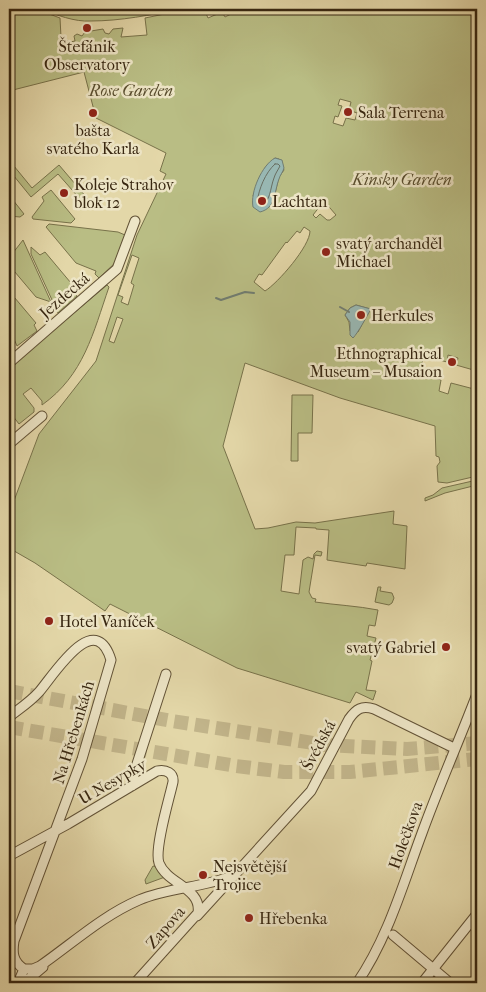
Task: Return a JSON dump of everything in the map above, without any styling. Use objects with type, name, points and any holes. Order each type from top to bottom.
[{"type":"street","name":"Jezdecká","points":[[9,363],[117,270],[135,221]]},
{"type":"street","points":[[9,444],[42,416]]},
{"type":"street","name":"Na Hřebenkách","points":[[9,717],[40,691],[78,645],[87,641],[94,641],[108,650],[111,660],[82,759],[9,957]]},
{"type":"street","points":[[132,786],[135,770],[166,674]]},
{"type":"street","name":"Holečkova","points":[[357,983],[370,965],[385,932],[454,748],[477,694]]},
{"type":"street","name":"Švédská","points":[[195,918],[311,791],[349,719],[359,709],[366,707],[374,709],[454,748]]},
{"type":"street","name":"U Nesypky","points":[[9,856],[160,770],[166,770],[172,776],[173,782],[158,849],[159,864],[184,889]]},
{"type":"street","points":[[24,983],[102,920],[139,900],[162,892],[184,889],[235,875]]},
{"type":"street","name":"Zapova","points":[[135,983],[198,913],[198,902],[195,897],[184,889]]},
{"type":"street","points":[[422,983],[477,914]]},
{"type":"street","points":[[393,935],[450,983]]},
{"type":"street","points":[[13,948],[13,958],[24,969],[33,969],[54,957]]},
{"type":"street","points":[[18,983],[24,969]]},
{"type":"green space","name":"Kinsky Garden","points":[[9,9],[36,9],[60,18],[61,37],[70,42],[75,41],[74,36],[77,34],[82,36],[85,32],[103,29],[105,33],[109,34],[113,29],[123,28],[121,37],[147,35],[145,18],[189,9],[204,9],[208,18],[222,12],[225,17],[241,9],[477,9],[477,371],[456,365],[458,358],[448,355],[447,362],[424,356],[419,373],[441,380],[439,391],[448,394],[451,383],[474,389],[477,376],[477,476],[447,483],[438,482],[437,466],[440,462],[439,457],[436,456],[435,426],[340,398],[245,363],[223,446],[255,529],[296,522],[315,523],[394,511],[393,524],[407,526],[405,569],[367,563],[366,566],[327,560],[329,530],[316,528],[296,527],[294,555],[285,555],[281,591],[299,594],[303,560],[308,557],[313,559],[314,554],[317,551],[322,552],[321,556],[315,555],[309,592],[312,598],[316,599],[315,602],[378,610],[375,626],[369,625],[367,636],[376,638],[370,660],[372,661],[366,690],[376,691],[373,700],[356,692],[350,703],[237,668],[110,604],[105,611],[35,563],[9,548],[9,514],[39,434],[96,361],[137,235],[166,174],[160,171],[166,153],[96,118],[84,72],[9,91]],"holes":[[[340,99],[351,102],[349,110],[357,113],[355,120],[346,118],[343,126],[333,123],[335,116],[338,117],[342,106],[338,105]],[[275,158],[279,159],[284,170],[279,177],[273,201],[253,196],[266,166]],[[324,201],[336,215],[330,220],[327,220],[320,214],[316,218],[313,215]],[[304,227],[310,231],[305,246],[285,272],[265,291],[254,282],[259,274],[262,275],[286,242],[297,231],[300,233]],[[132,255],[139,258],[131,283],[134,285],[128,305],[121,302],[123,297],[118,295]],[[356,305],[370,309],[358,332],[350,331],[349,322],[345,315],[350,308]],[[117,317],[123,319],[114,343],[109,341]]]},
{"type":"green space","points":[[41,9],[180,9],[124,19],[85,21],[66,18]]},
{"type":"green space","points":[[9,160],[32,188],[59,165],[93,205],[88,208],[58,174],[31,197],[9,170]]},
{"type":"green space","points":[[51,190],[75,219],[71,223],[33,219],[32,217],[44,201],[42,197]]},
{"type":"green space","points":[[9,195],[24,214],[20,217],[9,216]]},
{"type":"green space","points":[[49,224],[118,232],[125,235],[115,263],[99,278],[95,274],[96,271],[76,263],[46,227]]},
{"type":"green space","points":[[23,240],[51,302],[36,297],[9,265],[9,258]]},
{"type":"green space","points":[[31,247],[40,255],[45,252],[76,289],[73,291],[77,296],[58,313],[31,254]]},
{"type":"green space","points":[[107,285],[109,287],[98,321],[77,367],[68,380],[42,405],[42,401],[31,388],[23,394],[34,408],[34,412],[19,424],[9,411],[9,368]]},
{"type":"green space","points":[[9,291],[36,323],[34,325],[37,331],[17,346],[9,327]]},
{"type":"green space","points":[[292,395],[313,395],[312,433],[298,433],[298,461],[291,461]]},
{"type":"green space","points":[[477,480],[477,485],[445,493],[425,501],[425,498],[442,488]]},
{"type":"green space","points":[[378,587],[381,587],[380,591],[392,593],[394,598],[392,603],[389,605],[375,602]]},
{"type":"green space","points":[[153,866],[158,867],[165,877],[146,884],[145,880]]},
{"type":"water","points":[[275,158],[282,160],[284,168],[272,203],[260,212],[253,207],[253,194],[266,166]]},
{"type":"water","points":[[356,305],[371,309],[353,338],[350,335],[350,322],[345,315],[350,308]]},
{"type":"waterway","points":[[216,298],[221,300],[245,292],[254,293]]},
{"type":"waterway","points":[[340,307],[349,312]]},
{"type":"tunnel","points":[[9,691],[172,721],[326,745],[407,749],[477,743]]},
{"type":"tunnel","points":[[9,727],[236,766],[284,772],[350,772],[477,759]]},
{"type":"place","name":"Štefánik Observatory","points":[[87,28]]},
{"type":"place","name":"Sala Terrena","points":[[348,112]]},
{"type":"place","name":"bašta svatého Karla","points":[[93,113]]},
{"type":"place","name":"Koleje Strahov blok 12","points":[[64,193]]},
{"type":"place","name":"Lachtan","points":[[262,201]]},
{"type":"place","name":"svatý archanděl Michael","points":[[326,252]]},
{"type":"place","name":"Herkules","points":[[361,315]]},
{"type":"place","name":"Ethnographical Museum – Musaion","points":[[452,362]]},
{"type":"place","name":"Hotel Vaníček","points":[[49,621]]},
{"type":"place","name":"svatý Gabriel","points":[[446,647]]},
{"type":"place","name":"Nejsvětější Trojice","points":[[203,875]]},
{"type":"place","name":"Hřebenka","points":[[249,918]]},
{"type":"park label","name":"Rose Garden","points":[[131,90]]}]
